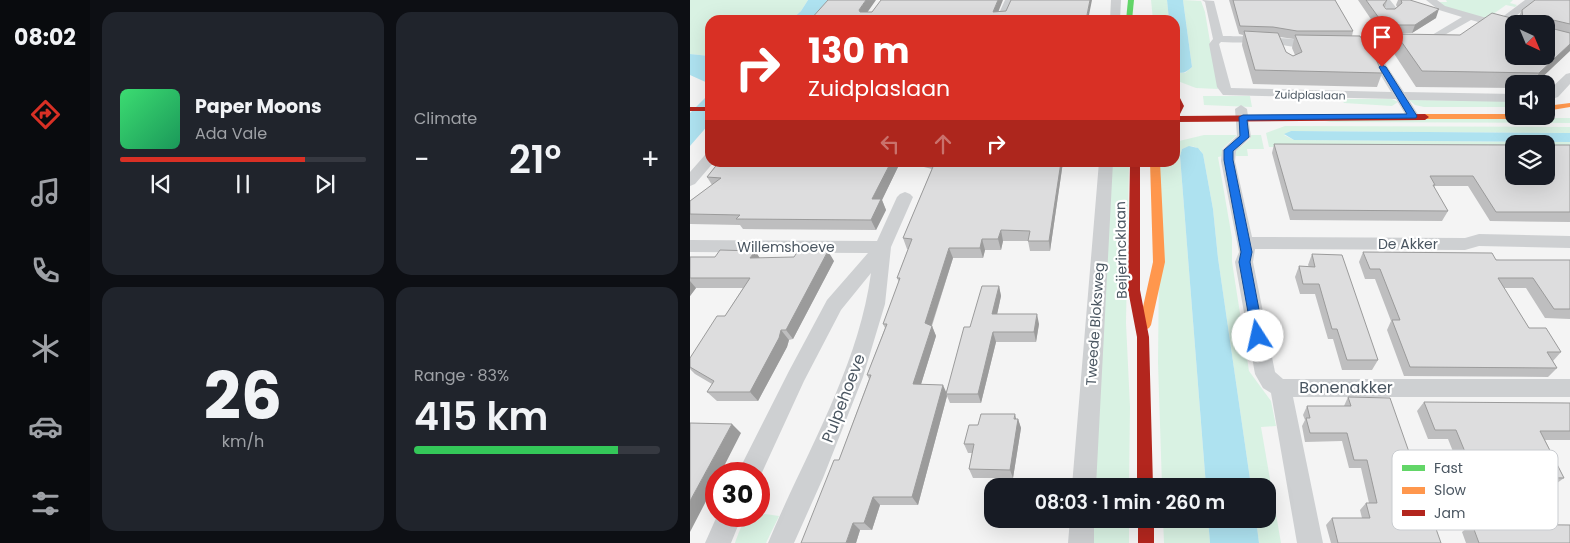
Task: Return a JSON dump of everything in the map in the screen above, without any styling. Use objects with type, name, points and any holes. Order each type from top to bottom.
[{"type":"main road","points":[[1130,15],[1131,0]]},
{"type":"main road","name":"Zuidplaslaan","points":[[1186,104],[1242,113]]},
{"type":"main road","points":[[690,109],[705,109]]},
{"type":"main road","name":"Zuidplaslaan","points":[[1411,113],[1505,109]]},
{"type":"main road","points":[[1555,109],[1570,109]]},
{"type":"main road","points":[[1555,113],[1570,109]]},
{"type":"main road","name":"Zuidplaslaan","points":[[1180,118],[1242,113],[1411,113],[1505,116]]},
{"type":"main road","name":"Beijerincklaan","points":[[1135,167],[1134,290],[1143,337],[1145,478]]},
{"type":"main road","name":"Beijerincklaan","points":[[1143,337],[1159,262],[1155,167]]},
{"type":"main road","points":[[1146,528],[1146,543]]},
{"type":"street","points":[[1003,15],[1010,0]]},
{"type":"street","points":[[1115,15],[1116,0]]},
{"type":"street","points":[[1207,0],[1209,1],[1218,39],[1270,40],[1295,44],[1368,44]]},
{"type":"street","points":[[1385,0],[1393,10],[1387,14]]},
{"type":"street","points":[[1431,0],[1437,6],[1505,26]]},
{"type":"street","points":[[1498,24],[1531,0]]},
{"type":"street","points":[[1368,44],[1373,39],[1434,38],[1470,16]]},
{"type":"street","name":"Zuidplaslaan","points":[[1218,39],[1214,44],[1223,87],[1227,92],[1505,98]]},
{"type":"street","points":[[1282,42],[1288,57]]},
{"type":"street","points":[[1368,44],[1411,113]]},
{"type":"street","points":[[1555,93],[1570,77]]},
{"type":"street","points":[[1242,113],[1244,137],[1229,150],[1228,160],[1240,227],[1247,252],[1244,262],[1265,374],[1270,382],[1280,388]]},
{"type":"street","points":[[690,181],[705,164]]},
{"type":"street","name":"Tweede Bloksweg","points":[[1085,478],[1106,167]]},
{"type":"street","name":"Pulpehoeve","points":[[755,462],[796,377],[834,305],[883,247],[905,197]]},
{"type":"street","name":"De Akker","points":[[1245,243],[1465,244],[1479,240],[1570,242]]},
{"type":"street","name":"Willemshoeve","points":[[690,246],[883,247]]},
{"type":"street","name":"Pulpehoeve","points":[[781,543],[811,478],[853,377],[876,304],[883,247]]},
{"type":"street","name":"Bonenakker","points":[[1310,543],[1280,388],[1570,388]]},
{"type":"street","points":[[718,543],[725,527]]},
{"type":"street","points":[[1081,543],[1082,528]]},
{"type":"green space","points":[[690,0],[808,0],[797,15],[705,15],[705,56],[690,54]]},
{"type":"green space","points":[[1151,0],[1167,0],[1168,15],[1152,15]]},
{"type":"green space","points":[[1183,0],[1201,1],[1205,12],[1218,89],[1196,88],[1180,82],[1180,73],[1185,73],[1192,67]]},
{"type":"green space","points":[[1446,0],[1513,0],[1510,3],[1517,5],[1515,7],[1506,5],[1486,19],[1444,7],[1437,2],[1447,2]]},
{"type":"green space","points":[[1203,96],[1250,96],[1252,107],[1204,105]]},
{"type":"green space","points":[[1323,99],[1392,99],[1398,102],[1392,106],[1344,103],[1342,100],[1325,101]]},
{"type":"green space","points":[[1409,100],[1505,101],[1505,107],[1424,107],[1415,105]]},
{"type":"green space","points":[[1347,118],[1505,118],[1505,123],[1325,122]]},
{"type":"green space","points":[[1555,118],[1570,118],[1570,123],[1555,123]]},
{"type":"green space","points":[[1285,126],[1570,127],[1570,133],[1291,131],[1284,135],[1294,140],[1505,142],[1505,148],[1269,147],[1266,133]]},
{"type":"green space","points":[[1204,135],[1237,135],[1222,149],[1223,156],[1218,157],[1232,238],[1232,262],[1249,371],[1271,401],[1276,426],[1261,427],[1270,478],[1250,478],[1218,258],[1213,209],[1203,154],[1194,147],[1188,147],[1182,149],[1180,156],[1180,141]]},
{"type":"green space","points":[[1251,135],[1261,135],[1264,149],[1247,149],[1248,156],[1236,156],[1235,152],[1250,139]]},
{"type":"green space","points":[[1555,142],[1570,142],[1570,148],[1555,148]]},
{"type":"green space","points":[[1180,156],[1205,478],[1162,478],[1158,363],[1160,167],[1180,167]]},
{"type":"green space","points":[[1111,167],[1129,167],[1126,323],[1130,407],[1129,478],[1094,478]]},
{"type":"green space","points":[[1276,514],[1281,543],[1259,543],[1257,528],[1276,528]]},
{"type":"green space","points":[[770,515],[779,516],[766,543],[735,543],[742,527],[770,527]]},
{"type":"green space","points":[[1092,528],[1129,528],[1129,543],[1091,543]]},
{"type":"green space","points":[[1163,528],[1209,528],[1210,543],[1164,543]]},
{"type":"water","points":[[808,0],[831,0],[816,15],[797,15]]},
{"type":"water","points":[[1167,0],[1183,0],[1192,67],[1184,73],[1180,72],[1180,15],[1168,15]]},
{"type":"water","points":[[690,54],[705,56],[705,82],[690,75]]},
{"type":"water","points":[[705,98],[705,129],[690,146],[690,113]]},
{"type":"water","points":[[1291,131],[1570,133],[1570,142],[1555,142],[1555,135],[1505,135],[1505,142],[1294,140],[1284,134]]},
{"type":"water","points":[[1189,146],[1198,148],[1203,154],[1213,209],[1218,258],[1250,478],[1205,478],[1180,156],[1182,149]]},
{"type":"water","points":[[1209,528],[1257,528],[1259,543],[1210,543]]},
{"type":"building","points":[[828,0],[866,0],[859,10],[860,12],[872,12],[881,0],[998,0],[993,12],[1006,11],[1011,0],[1090,0],[1087,15],[814,15]]},
{"type":"building","points":[[1233,0],[1335,0],[1353,31],[1297,31],[1273,27],[1240,26]]},
{"type":"building","points":[[1366,0],[1387,0],[1383,5],[1386,9],[1395,9],[1402,3],[1401,0],[1410,0],[1439,9],[1415,25],[1384,25]]},
{"type":"building","points":[[1535,0],[1570,0],[1570,24],[1555,20],[1555,15],[1523,15],[1522,10]]},
{"type":"building","points":[[1492,13],[1505,16],[1505,65],[1548,65],[1539,73],[1422,71],[1396,34],[1460,35]]},
{"type":"building","points":[[1555,29],[1570,33],[1570,44],[1555,58]]},
{"type":"building","points":[[1244,31],[1278,33],[1286,52],[1293,56],[1302,52],[1295,35],[1360,36],[1368,50],[1372,50],[1382,73],[1255,70]]},
{"type":"building","points":[[1274,144],[1505,145],[1505,185],[1555,185],[1555,145],[1570,145],[1570,212],[1496,212],[1473,176],[1430,176],[1448,211],[1293,210]]},
{"type":"building","points":[[715,167],[888,167],[872,199],[881,199],[871,220],[736,219],[740,215],[690,214],[690,201],[721,178],[707,177]]},
{"type":"building","points":[[933,167],[1060,167],[1049,241],[1028,241],[1030,231],[1001,230],[998,239],[982,239],[980,248],[949,248],[925,323],[932,326],[913,384],[943,385],[912,497],[873,497],[864,523],[853,523],[846,543],[801,543],[834,460],[839,460],[871,375],[867,375],[887,324],[883,324],[900,278],[897,278],[912,239],[903,238]]},
{"type":"building","points":[[720,250],[755,251],[750,258],[794,257],[798,251],[828,251],[786,330],[781,330],[779,338],[750,392],[707,392],[714,381],[690,367],[690,358],[717,316],[725,316],[750,278],[690,278],[690,257],[715,257]]},
{"type":"building","points":[[1363,252],[1492,253],[1496,260],[1570,260],[1570,309],[1554,309],[1533,278],[1498,278],[1529,328],[1546,328],[1561,352],[1547,352],[1557,368],[1410,367],[1392,320],[1400,320],[1380,269],[1370,269]]},
{"type":"building","points":[[1312,254],[1342,255],[1378,360],[1347,360],[1337,329],[1332,329],[1319,284],[1303,284],[1299,266],[1315,267]]},
{"type":"building","points":[[982,286],[999,286],[992,314],[1037,314],[1034,332],[993,332],[978,394],[946,394],[964,327],[970,327]]},
{"type":"building","points":[[1348,397],[1390,398],[1408,450],[1392,450],[1392,530],[1436,530],[1441,543],[1338,543],[1332,518],[1370,518],[1366,503],[1377,503],[1367,460],[1354,460],[1347,433],[1310,433],[1306,418],[1310,418],[1307,406],[1351,406]]},
{"type":"building","points":[[1424,402],[1570,403],[1570,431],[1540,431],[1550,450],[1464,450],[1456,430],[1435,430]]},
{"type":"building","points":[[981,414],[1015,414],[1014,419],[1018,419],[1010,470],[969,469],[974,444],[964,444],[969,425],[978,425]]},
{"type":"building","points":[[690,423],[732,424],[711,462],[705,462],[705,474],[690,501]]},
{"type":"building","points":[[1558,466],[1564,478],[1558,478]]},
{"type":"building","points":[[1558,525],[1570,525],[1570,543],[1479,543],[1474,530],[1558,530]]},
{"type":"traffic: fast","points":[[1130,15],[1131,0]]},
{"type":"traffic: slow","points":[[1555,108],[1570,105]]},
{"type":"traffic: slow","points":[[1425,117],[1505,116]]},
{"type":"traffic: slow","points":[[1145,325],[1159,262],[1155,167]]},
{"type":"traffic: jam","points":[[690,109],[705,109]]},
{"type":"traffic: jam","points":[[1180,119],[1425,117]]},
{"type":"traffic: jam","points":[[1135,167],[1134,290],[1143,337],[1145,478]]},
{"type":"traffic: jam","points":[[1146,528],[1146,543]]},
{"type":"route","points":[[1258,336],[1244,262],[1247,252],[1244,234],[1240,227],[1228,160],[1229,150],[1244,137],[1243,117],[1413,116],[1382,67]]}]
